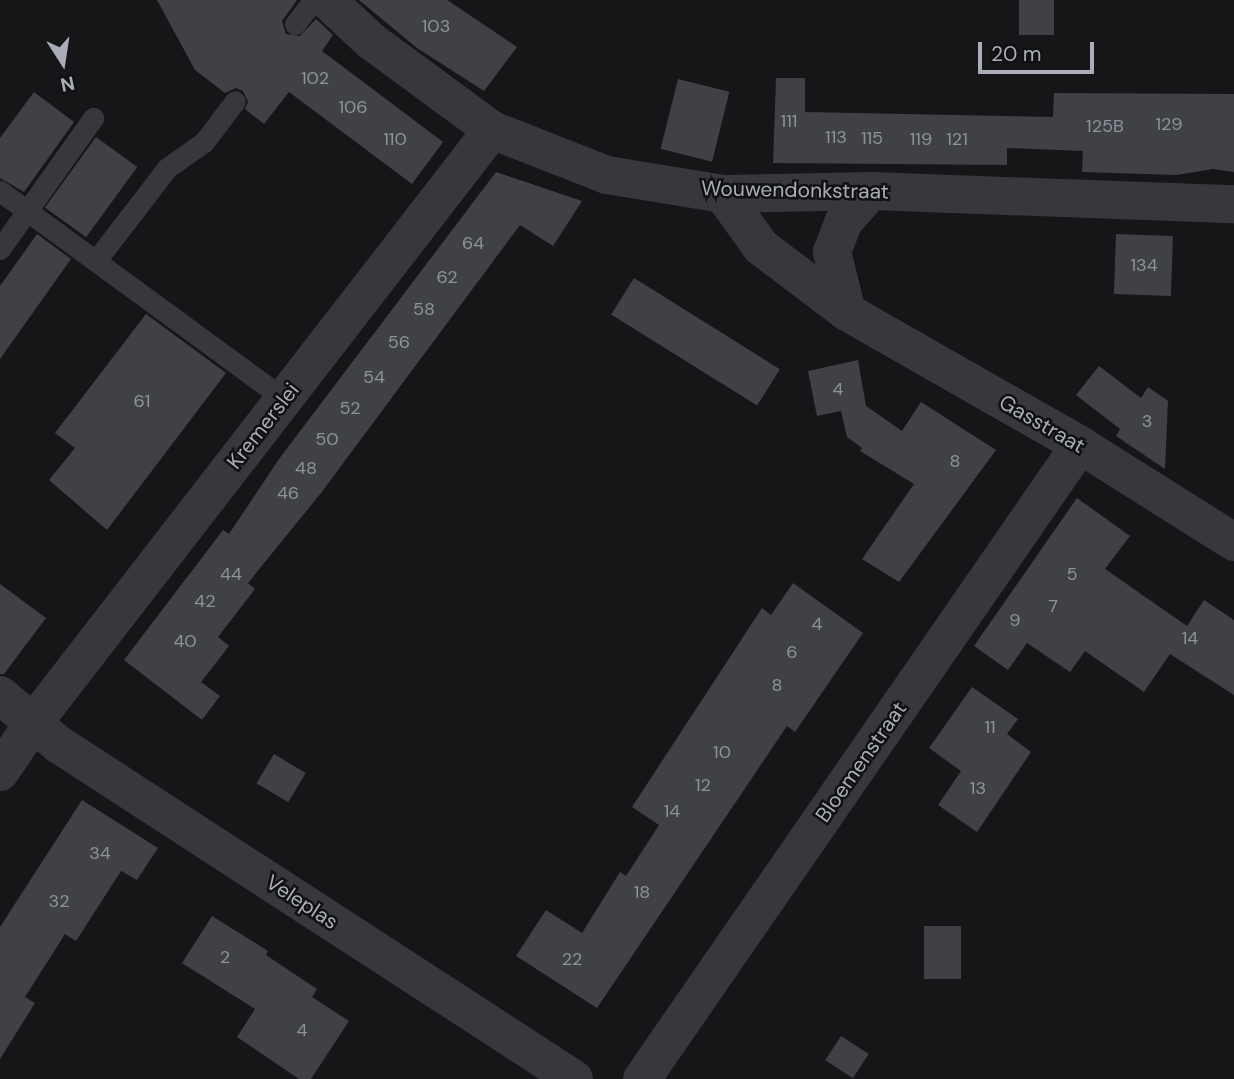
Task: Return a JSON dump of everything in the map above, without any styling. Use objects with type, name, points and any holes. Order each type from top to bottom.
[{"type":"street","name":"Wouwendonkstraat","points":[[327,0],[371,41],[492,130],[607,175],[723,194],[871,191],[1234,204]]},
{"type":"street","name":"Kremerslei","points":[[0,772],[33,722],[492,130]]},
{"type":"street","points":[[847,312],[832,252],[844,221],[871,191]]},
{"type":"street","name":"Gasstraat","points":[[723,194],[761,247],[847,312],[1080,445],[1234,542]]},
{"type":"street","name":"Bloemenstraat","points":[[642,1079],[1080,445]]},
{"type":"street","points":[[0,695],[33,722]]},
{"type":"street","name":"Veleplas","points":[[33,722],[58,744],[574,1079]]},
{"type":"lane","points":[[295,23],[314,0]]},
{"type":"lane","points":[[98,258],[167,167],[204,142],[235,101]]},
{"type":"lane","points":[[0,249],[93,118]]},
{"type":"lane","points":[[0,191],[98,258],[284,399]]},
{"type":"building","points":[[157,0],[297,0],[282,21],[286,34],[300,36],[316,19],[333,35],[322,51],[443,142],[412,184],[289,92],[264,124],[245,109],[248,102],[243,91],[236,88],[225,93],[195,70]]},
{"type":"building","points":[[359,0],[447,0],[517,47],[484,91],[417,48]]},
{"type":"building","points":[[1019,0],[1054,0],[1054,35],[1019,35]]},
{"type":"building","points":[[776,78],[805,78],[805,112],[1053,117],[1054,93],[1234,94],[1234,172],[1213,169],[1177,175],[1082,172],[1083,151],[1007,148],[1007,165],[773,163]]},
{"type":"building","points":[[678,79],[729,92],[712,162],[661,149]]},
{"type":"building","points":[[34,92],[74,122],[24,192],[0,178],[0,138]]},
{"type":"building","points":[[96,137],[137,167],[86,237],[45,207]]},
{"type":"building","points":[[496,172],[582,201],[553,246],[520,225],[321,493],[248,583],[255,589],[218,637],[229,646],[201,682],[220,696],[202,720],[124,660],[223,530],[229,534],[279,459]]},
{"type":"building","points":[[37,234],[71,259],[0,359],[0,286]]},
{"type":"building","points":[[1116,234],[1173,236],[1171,296],[1114,294]]},
{"type":"building","points":[[634,278],[780,369],[757,406],[611,314]]},
{"type":"building","points":[[146,314],[226,373],[107,530],[49,480],[75,448],[55,433]]},
{"type":"building","points":[[858,360],[866,406],[902,431],[921,402],[996,450],[899,582],[862,559],[914,484],[860,451],[862,448],[847,437],[841,411],[817,416],[808,371]]},
{"type":"building","points":[[1099,366],[1141,398],[1148,387],[1168,401],[1165,469],[1116,436],[1120,429],[1076,395]]},
{"type":"building","points":[[1077,498],[1130,536],[1105,569],[1187,626],[1204,600],[1234,620],[1234,695],[1170,654],[1144,692],[1085,651],[1070,672],[1027,643],[1008,670],[974,646]]},
{"type":"building","points":[[793,583],[863,633],[795,732],[787,726],[597,1008],[516,956],[546,910],[582,933],[620,872],[626,876],[659,825],[632,807],[762,608],[771,615]]},
{"type":"building","points":[[0,584],[46,618],[4,674],[0,674]]},
{"type":"building","points":[[972,687],[1018,719],[1007,734],[1031,752],[977,832],[938,805],[961,771],[929,748]]},
{"type":"building","points":[[274,754],[306,773],[288,802],[256,783]]},
{"type":"building","points":[[82,800],[158,848],[137,880],[121,871],[76,941],[65,934],[25,997],[35,1003],[0,1059],[0,927]]},
{"type":"building","points":[[212,916],[268,951],[266,955],[317,989],[312,997],[349,1021],[311,1079],[299,1079],[237,1037],[255,1009],[182,963]]},
{"type":"building","points":[[924,926],[961,926],[961,979],[924,979]]},
{"type":"building","points":[[841,1036],[869,1054],[853,1078],[825,1060]]}]
